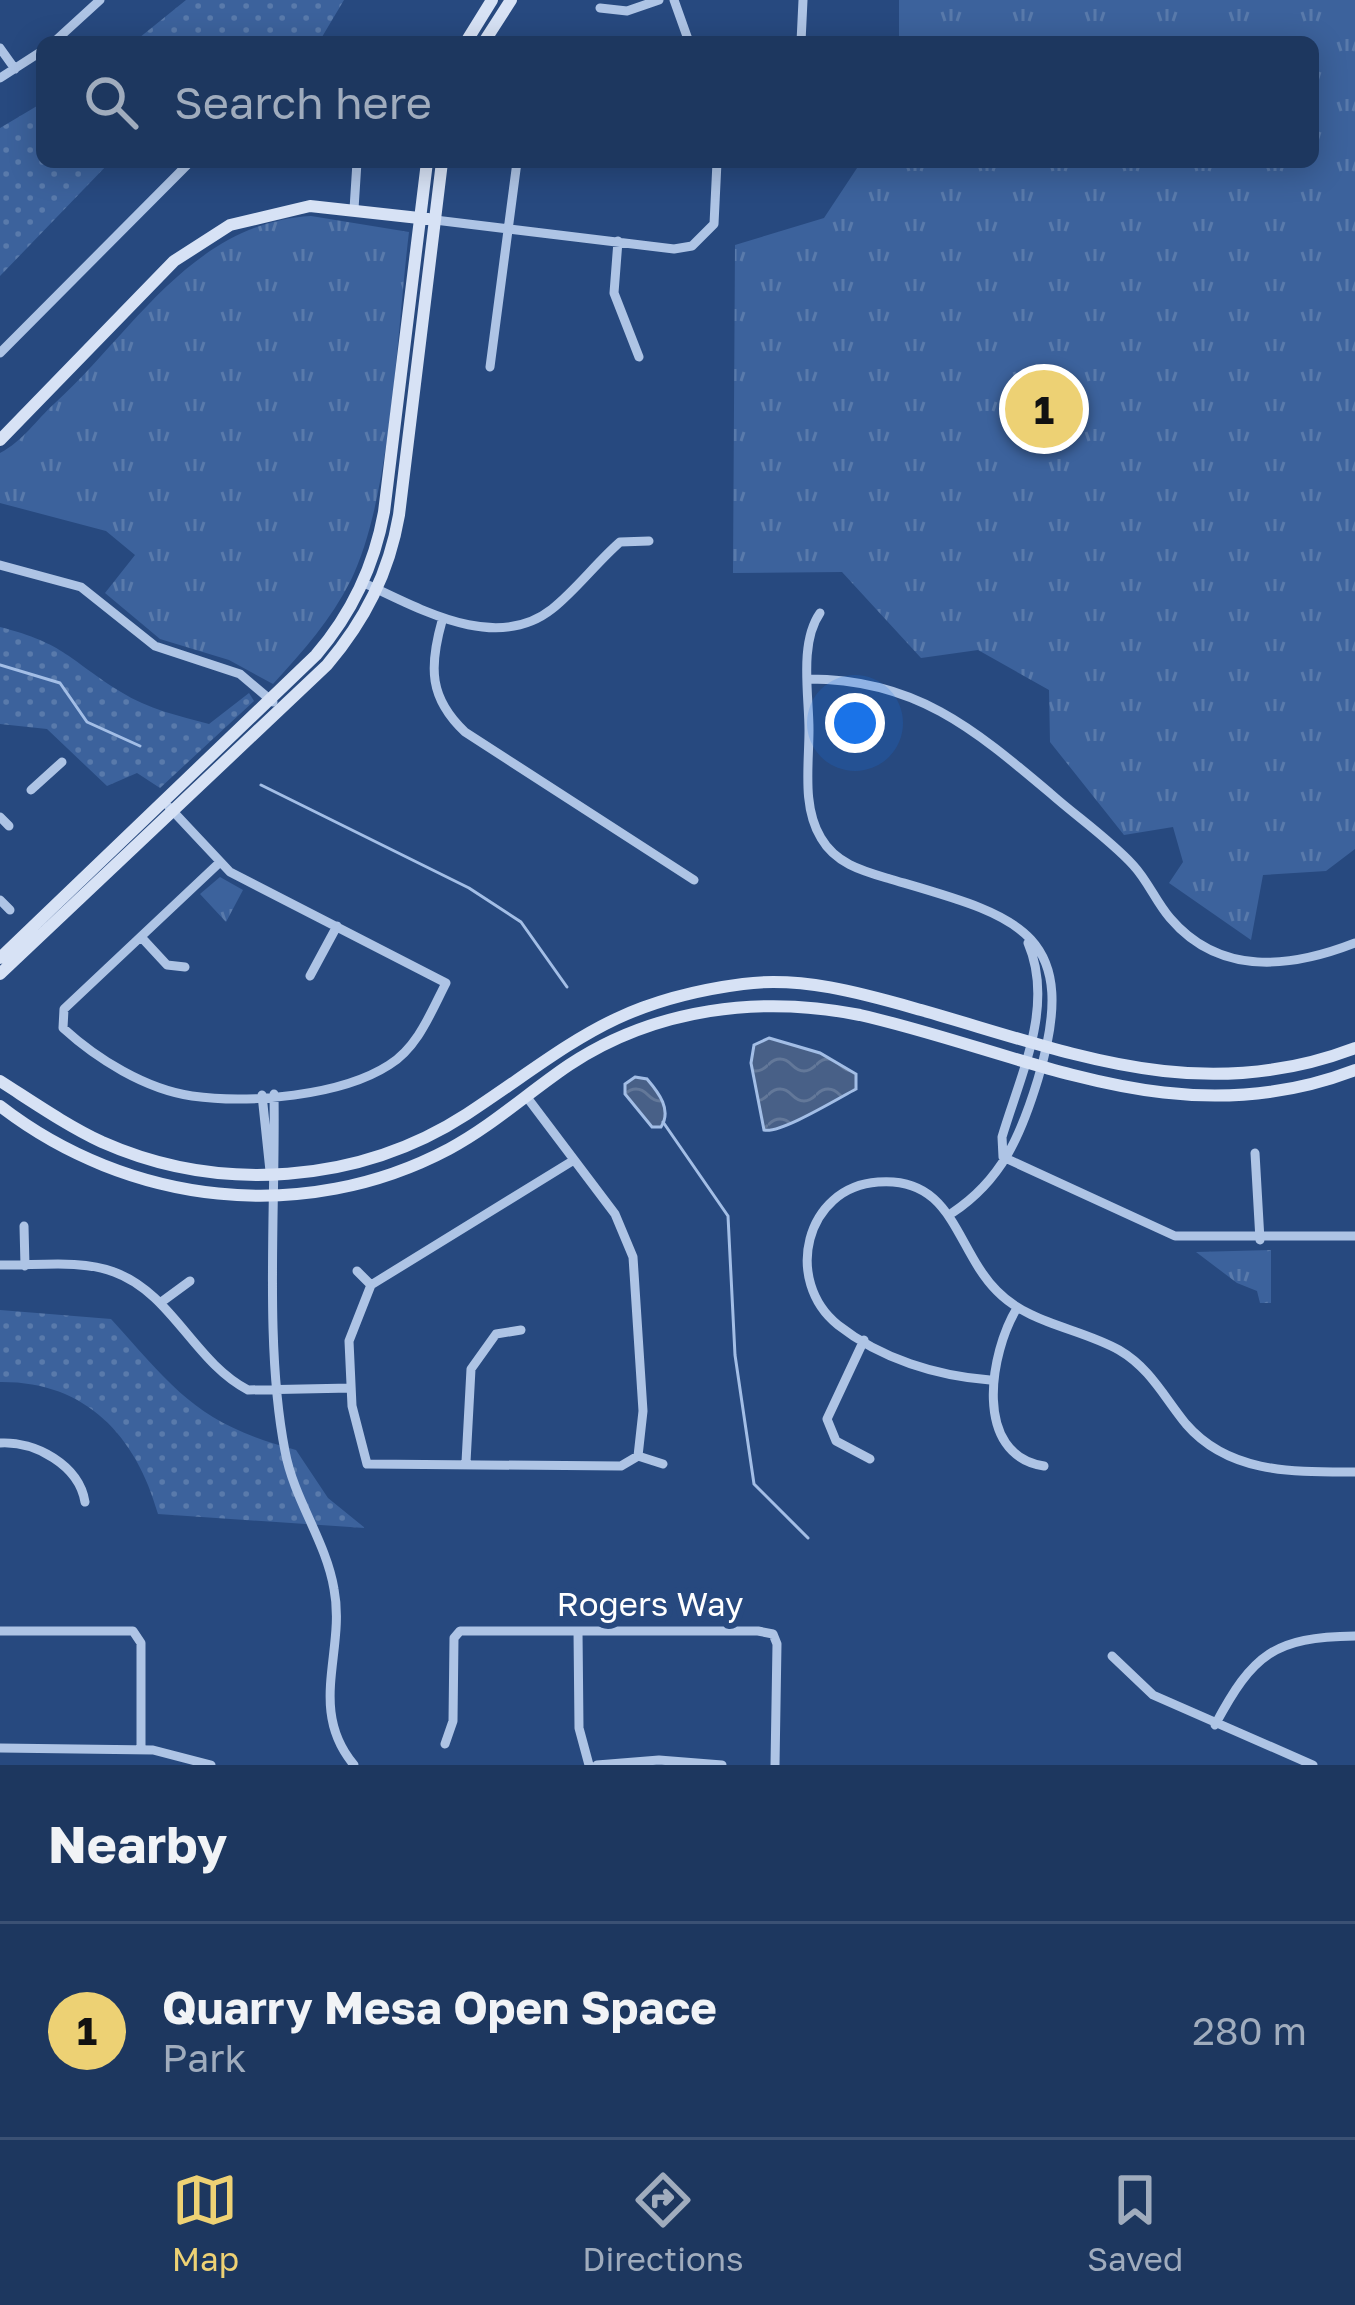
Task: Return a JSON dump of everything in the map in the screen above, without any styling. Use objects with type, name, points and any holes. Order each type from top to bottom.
[{"type":"main road","points":[[470,36],[492,0]]},
{"type":"main road","points":[[488,36],[511,0]]},
{"type":"main road","points":[[0,974],[174,813],[329,640],[364,583],[384,512],[426,168]]},
{"type":"main road","points":[[0,958],[164,801],[341,649],[378,589],[399,514],[441,168]]},
{"type":"main road","points":[[0,440],[194,245],[230,225],[277,210],[354,209],[435,220]]},
{"type":"main road","points":[[0,1081],[89,1136],[149,1160],[195,1171],[272,1176],[351,1164],[425,1138],[587,1031],[689,993],[765,982],[815,986],[1144,1071],[1207,1077],[1275,1071],[1355,1048]]},
{"type":"main road","points":[[0,1106],[59,1146],[143,1180],[192,1191],[272,1196],[343,1187],[409,1167],[466,1139],[575,1062],[636,1031],[694,1014],[764,1005],[860,1015],[1140,1092],[1207,1098],[1278,1092],[1355,1070]]},
{"type":"street","points":[[59,36],[81,9],[100,0]]},
{"type":"street","points":[[600,8],[627,11],[659,0]]},
{"type":"street","points":[[674,0],[687,36]]},
{"type":"street","points":[[801,36],[802,0]]},
{"type":"street","points":[[0,48],[15,69]]},
{"type":"street","points":[[0,77],[36,56]]},
{"type":"street","points":[[0,353],[184,168]]},
{"type":"street","points":[[354,209],[357,168]]},
{"type":"street","points":[[490,367],[516,168]]},
{"type":"street","points":[[435,220],[692,246],[714,224],[717,168]]},
{"type":"street","points":[[618,241],[614,293],[638,357]]},
{"type":"street","points":[[364,583],[442,620],[511,625],[550,611],[620,542],[649,541]]},
{"type":"street","points":[[0,565],[81,586],[155,646],[240,674],[275,704]]},
{"type":"street","points":[[820,613],[810,630],[809,808],[826,846],[859,869],[979,905],[1023,933],[1042,952],[1054,982],[1049,1046],[1021,1136],[982,1188],[952,1213]]},
{"type":"street","points":[[442,620],[432,675],[445,714],[465,732],[694,880]]},
{"type":"street","points":[[809,679],[884,686],[970,726],[1124,856],[1174,923],[1204,946],[1247,962],[1282,965],[1355,944]]},
{"type":"street","points":[[31,790],[62,762]]},
{"type":"street","points":[[164,801],[218,864],[446,983],[425,1024],[392,1064],[354,1083],[309,1094],[191,1096],[93,1055],[64,1028],[64,1009],[218,864]]},
{"type":"street","points":[[0,817],[9,826]]},
{"type":"street","points":[[0,900],[10,910]]},
{"type":"street","points":[[310,976],[337,926]]},
{"type":"street","points":[[1003,1157],[1002,1137],[1040,992],[1023,933]]},
{"type":"street","points":[[142,938],[167,965],[185,967]]},
{"type":"street","points":[[268,1095],[279,1391],[294,1488],[335,1591],[327,1692],[333,1727],[354,1765]]},
{"type":"street","points":[[526,1096],[615,1214],[633,1257],[643,1411],[638,1456]]},
{"type":"street","points":[[1255,1153],[1260,1240]]},
{"type":"street","points":[[1003,1157],[1175,1236],[1260,1240],[1355,1236]]},
{"type":"street","points":[[574,1160],[370,1285],[350,1341],[351,1388],[367,1464],[382,1468],[466,1462],[621,1466],[638,1456],[662,1464]]},
{"type":"street","points":[[990,1380],[935,1373],[864,1340],[826,1312],[808,1282],[807,1244],[821,1212],[850,1188],[891,1181],[932,1195],[952,1213],[984,1275],[1017,1308],[1118,1349],[1141,1364],[1208,1446],[1242,1463],[1355,1472]]},
{"type":"street","points":[[24,1226],[26,1266]]},
{"type":"street","points":[[0,1265],[114,1272],[160,1303],[229,1380],[248,1390],[351,1388]]},
{"type":"street","points":[[357,1271],[370,1285]]},
{"type":"street","points":[[160,1303],[190,1281]]},
{"type":"street","points":[[1017,1308],[1002,1332],[990,1380],[1001,1430],[1026,1463],[1044,1466]]},
{"type":"street","points":[[466,1462],[471,1369],[496,1334],[521,1330]]},
{"type":"street","points":[[864,1340],[826,1419],[836,1441],[870,1459]]},
{"type":"street","points":[[0,1442],[45,1450],[82,1488],[85,1502]]},
{"type":"street","points":[[0,1631],[134,1631],[141,1643],[141,1749]]},
{"type":"street","name":"Rogers Way","points":[[446,1744],[453,1720],[454,1638],[466,1631],[773,1634],[778,1651],[775,1765]]},
{"type":"street","points":[[578,1631],[579,1728],[593,1765],[659,1760],[722,1765]]},
{"type":"street","points":[[1215,1725],[1241,1677],[1265,1654],[1312,1637],[1355,1636]]},
{"type":"street","points":[[1112,1656],[1153,1696],[1313,1765]]},
{"type":"street","points":[[0,1748],[141,1749],[212,1765]]},
{"type":"green space","points":[[186,0],[344,0],[323,36],[141,36]]},
{"type":"green space","points":[[899,0],[1355,0],[1355,849],[1326,871],[1263,875],[1251,940],[1169,883],[1183,862],[1173,827],[1124,835],[1050,742],[1049,690],[978,650],[921,658],[842,572],[733,573],[735,245],[824,218],[857,168],[1319,168],[1319,36],[899,36]]},
{"type":"green space","points":[[36,107],[36,168],[104,168],[0,276],[0,128]]},
{"type":"green space","points":[[311,216],[409,232],[384,458],[365,545],[335,608],[273,684],[229,660],[160,639],[105,593],[135,555],[106,531],[0,503],[0,453],[199,259],[269,223]]},
{"type":"green space","points":[[0,627],[54,647],[131,698],[175,715],[209,724],[249,693],[254,701],[160,788],[137,773],[107,786],[47,729],[0,724]]},
{"type":"green space","points":[[220,877],[243,890],[226,922],[200,894]]},
{"type":"green space","points":[[1271,1250],[1271,1303],[1260,1303],[1257,1291],[1237,1283],[1196,1252]]},
{"type":"green space","points":[[0,1310],[111,1319],[191,1402],[235,1429],[296,1450],[328,1498],[365,1528],[158,1514],[136,1460],[103,1418],[57,1391],[0,1382]]},
{"type":"water","points":[[769,1038],[820,1053],[856,1074],[856,1089],[795,1121],[764,1130],[751,1063],[754,1045]]},
{"type":"water","points":[[635,1077],[647,1079],[660,1096],[665,1108],[661,1127],[652,1127],[625,1094],[625,1084]]},
{"type":"waterway","points":[[0,665],[60,683],[87,722],[140,746]]},
{"type":"waterway","points":[[261,785],[469,888],[521,922],[567,987]]},
{"type":"waterway","points":[[663,1122],[728,1216],[735,1355],[754,1484],[808,1538]]},
{"type":"place","name":"Quarry Mesa Open Space","points":[[1044,409]]}]
